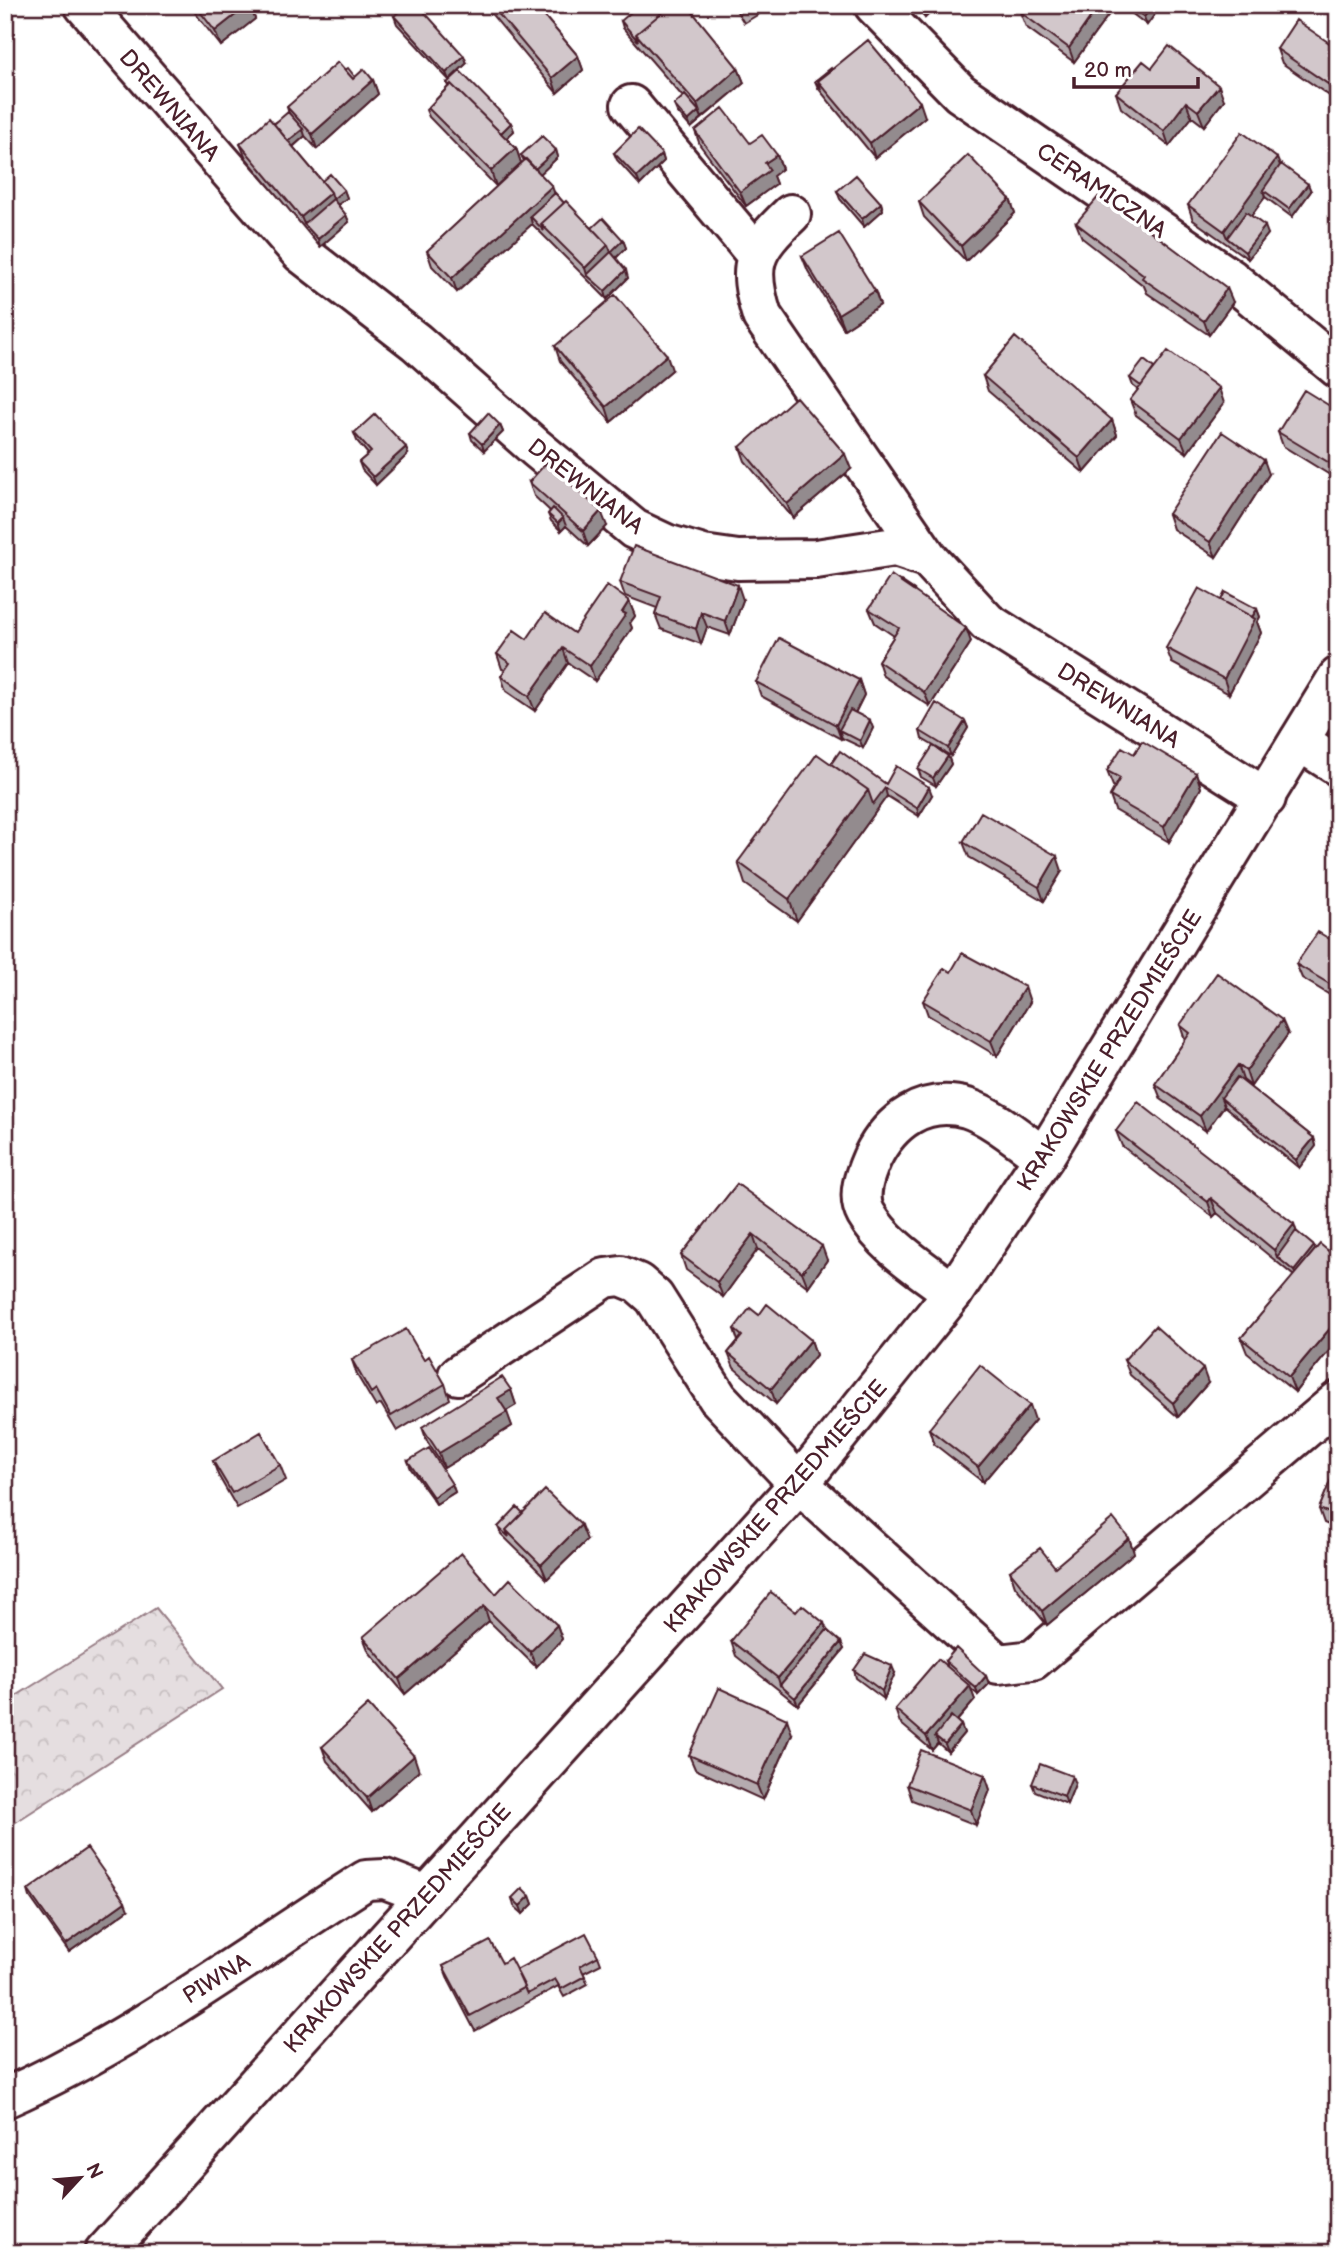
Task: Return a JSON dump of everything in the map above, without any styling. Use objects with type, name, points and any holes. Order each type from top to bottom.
[{"type":"street","name":"DREWNIANA","points":[[84,5],[300,253],[416,342],[536,448],[634,529],[666,544],[703,555],[738,560],[816,559],[895,547],[928,558],[987,622],[1266,798]]},
{"type":"street","name":"CERAMICZNA","points":[[874,5],[960,93],[1231,279],[1338,368]]},
{"type":"street","points":[[631,106],[755,253]]},
{"type":"street","points":[[792,214],[768,236],[755,253],[752,272],[762,316],[928,558]]},
{"type":"street","name":"KRAKOWSKIE PRZEDMIEŚCIE","points":[[104,2253],[799,1484],[953,1293],[1044,1157],[1338,677]]},
{"type":"street","points":[[1299,741],[1338,766]]},
{"type":"street","points":[[953,1293],[881,1235],[864,1212],[862,1180],[882,1138],[909,1113],[937,1105],[968,1109],[1044,1157]]},
{"type":"street","points":[[458,1375],[605,1278],[621,1276],[638,1283],[654,1297],[718,1398],[799,1484],[998,1664],[1033,1660],[1338,1401]]},
{"type":"street","name":"PIWNA","points":[[5,2098],[44,2081],[155,2017],[366,1880],[385,1879],[427,1895]]},
{"type":"green space","points":[[156,1608],[222,1689],[5,1829],[5,1703]]},
{"type":"building","points":[[195,5],[248,5],[215,31]]},
{"type":"building","points":[[406,5],[418,5],[464,56],[446,73],[394,16]]},
{"type":"building","points":[[491,5],[535,5],[578,56],[552,78]]},
{"type":"building","points":[[639,5],[671,5],[636,34],[638,41],[621,21]]},
{"type":"building","points":[[671,5],[687,5],[738,68],[697,104],[636,34]]},
{"type":"building","points":[[1019,5],[1099,5],[1069,48],[1020,12]]},
{"type":"building","points":[[1129,5],[1153,5],[1144,17]]},
{"type":"building","points":[[1296,20],[1338,49],[1338,70],[1328,84],[1277,49]]},
{"type":"building","points":[[868,40],[920,102],[870,143],[818,81]]},
{"type":"building","points":[[1169,46],[1219,86],[1198,111],[1186,102],[1164,131],[1116,93],[1143,61],[1152,68]]},
{"type":"building","points":[[338,62],[353,79],[364,69],[373,80],[312,134],[287,107]]},
{"type":"building","points":[[348,68],[355,77],[353,79],[345,70]]},
{"type":"building","points":[[831,68],[832,70],[818,81],[821,89],[815,81]]},
{"type":"building","points":[[460,71],[511,123],[501,133],[447,83]]},
{"type":"building","points":[[451,84],[516,148],[491,171],[428,108]]},
{"type":"building","points":[[685,95],[699,111],[688,121],[674,105]]},
{"type":"building","points":[[723,108],[750,143],[762,135],[777,155],[765,163],[770,170],[740,192],[695,131]]},
{"type":"building","points":[[288,112],[303,129],[288,141],[274,124]]},
{"type":"building","points":[[269,118],[331,192],[301,217],[240,144]]},
{"type":"building","points":[[638,129],[662,154],[637,177],[614,153]]},
{"type":"building","points":[[1242,132],[1277,158],[1224,231],[1188,205]]},
{"type":"building","points":[[542,136],[556,150],[535,169],[521,155]]},
{"type":"building","points":[[968,155],[1010,199],[961,246],[919,202]]},
{"type":"building","points":[[526,159],[552,186],[452,278],[427,251]]},
{"type":"building","points":[[1281,164],[1308,184],[1289,209],[1263,190]]},
{"type":"building","points":[[330,174],[344,190],[333,199],[322,181]]},
{"type":"building","points":[[856,175],[881,203],[862,219],[837,191]]},
{"type":"building","points":[[555,193],[564,203],[541,224],[544,231],[530,216]]},
{"type":"building","points":[[1099,196],[1114,204],[1227,288],[1204,321],[1142,278],[1144,275],[1076,223]]},
{"type":"building","points":[[333,199],[346,215],[318,239],[304,224]]},
{"type":"building","points":[[566,201],[608,245],[585,268],[541,224]]},
{"type":"building","points":[[1246,212],[1265,226],[1245,252],[1227,238]]},
{"type":"building","points":[[603,218],[623,240],[611,252],[592,228]]},
{"type":"building","points":[[839,233],[875,291],[838,314],[802,256]]},
{"type":"building","points":[[611,252],[626,270],[605,291],[587,275]]},
{"type":"building","points":[[615,295],[667,355],[606,407],[555,346]]},
{"type":"building","points":[[1015,337],[1112,420],[1079,458],[983,376]]},
{"type":"building","points":[[1168,351],[1219,388],[1181,438],[1130,400]]},
{"type":"building","points":[[1144,360],[1154,368],[1141,386],[1130,378]]},
{"type":"building","points":[[1304,390],[1338,411],[1338,468],[1278,432]]},
{"type":"building","points":[[796,397],[845,454],[787,504],[740,447]]},
{"type":"building","points":[[488,413],[500,425],[482,444],[470,433]]},
{"type":"building","points":[[375,414],[406,447],[373,477],[359,462],[371,452],[354,433]]},
{"type":"building","points":[[1222,432],[1264,460],[1210,542],[1168,514]]},
{"type":"building","points":[[547,462],[601,511],[583,531],[529,482]]},
{"type":"building","points":[[553,508],[563,518],[558,523],[548,514]]},
{"type":"building","points":[[634,546],[738,585],[725,621],[701,612],[696,629],[655,614],[661,597],[620,582]]},
{"type":"building","points":[[891,575],[966,628],[924,692],[878,661],[899,628],[869,609]]},
{"type":"building","points":[[607,585],[629,601],[622,612],[626,614],[590,666],[563,648],[529,696],[501,676],[510,663],[497,654],[514,630],[527,639],[545,613],[574,633]]},
{"type":"building","points":[[1199,588],[1255,619],[1224,679],[1166,648]]},
{"type":"building","points":[[1225,592],[1257,609],[1252,617],[1221,600]]},
{"type":"building","points":[[779,638],[859,680],[836,725],[756,682]]},
{"type":"building","points":[[936,703],[965,721],[948,748],[920,731]]},
{"type":"building","points":[[850,710],[870,720],[860,741],[839,730]]},
{"type":"building","points":[[1142,741],[1196,773],[1164,827],[1110,796],[1120,778],[1107,771],[1122,747],[1134,754]]},
{"type":"building","points":[[933,746],[948,756],[933,778],[918,769]]},
{"type":"building","points":[[840,751],[886,784],[896,766],[929,787],[917,808],[885,788],[873,804],[868,790],[831,764]]},
{"type":"building","points":[[817,754],[868,790],[789,899],[738,862]]},
{"type":"building","points":[[981,812],[1057,856],[1039,887],[963,842]]},
{"type":"building","points":[[1318,932],[1338,944],[1338,989],[1296,964]]},
{"type":"building","points":[[962,953],[1025,987],[991,1041],[923,1001],[944,968],[951,972]]},
{"type":"building","points":[[1217,973],[1282,1020],[1246,1071],[1238,1065],[1200,1116],[1155,1084],[1190,1033],[1180,1025]]},
{"type":"building","points":[[1237,1077],[1314,1138],[1296,1160],[1221,1098]]},
{"type":"building","points":[[1138,1102],[1294,1224],[1274,1250],[1211,1198],[1208,1202],[1116,1131]]},
{"type":"building","points":[[737,1184],[822,1246],[802,1272],[753,1234],[717,1282],[681,1255]]},
{"type":"building","points":[[1296,1231],[1314,1246],[1294,1271],[1277,1257]]},
{"type":"building","points":[[1320,1244],[1338,1259],[1338,1319],[1289,1377],[1241,1338]]},
{"type":"building","points":[[767,1304],[811,1340],[771,1389],[728,1353],[742,1336],[734,1329],[750,1308],[759,1315]]},
{"type":"building","points":[[1155,1326],[1203,1369],[1173,1403],[1124,1360]]},
{"type":"building","points":[[406,1329],[424,1360],[429,1356],[445,1384],[391,1416],[376,1389],[371,1393],[352,1360]]},
{"type":"building","points":[[980,1365],[1030,1405],[978,1467],[929,1429]]},
{"type":"building","points":[[502,1377],[511,1390],[498,1398],[507,1412],[439,1453],[422,1427]]},
{"type":"building","points":[[261,1432],[280,1465],[232,1493],[213,1461]]},
{"type":"building","points":[[429,1448],[452,1484],[433,1497],[408,1461]]},
{"type":"building","points":[[1338,1462],[1338,1516],[1319,1509]]},
{"type":"building","points":[[545,1490],[581,1525],[541,1565],[506,1530]]},
{"type":"building","points":[[517,1507],[523,1513],[506,1530],[509,1537],[498,1527]]},
{"type":"building","points":[[1113,1518],[1129,1538],[1042,1611],[1010,1571],[1040,1548],[1055,1567]]},
{"type":"building","points":[[461,1553],[496,1594],[510,1579],[557,1625],[530,1652],[484,1606],[399,1679],[363,1637]]},
{"type":"building","points":[[771,1592],[796,1612],[802,1605],[824,1623],[778,1678],[731,1641]]},
{"type":"building","points":[[827,1630],[841,1642],[795,1698],[780,1685]]},
{"type":"building","points":[[956,1648],[986,1676],[976,1688],[945,1661]]},
{"type":"building","points":[[865,1654],[892,1666],[882,1691],[854,1670]]},
{"type":"building","points":[[938,1659],[970,1686],[926,1736],[895,1709]]},
{"type":"building","points":[[719,1688],[787,1719],[757,1785],[689,1755]]},
{"type":"building","points":[[368,1705],[414,1756],[367,1798],[322,1747]]},
{"type":"building","points":[[951,1716],[961,1725],[945,1744],[935,1736]]},
{"type":"building","points":[[921,1750],[985,1775],[971,1810],[907,1785]]},
{"type":"building","points":[[1040,1764],[1072,1776],[1064,1796],[1032,1784]]},
{"type":"building","points":[[87,1848],[125,1902],[66,1944],[28,1890]]},
{"type":"building","points":[[522,1888],[530,1896],[520,1906],[512,1898]]},
{"type":"building","points":[[586,1933],[598,1956],[580,1966],[585,1976],[561,1989],[555,1979],[527,1994],[516,1970]]},
{"type":"building","points":[[490,1941],[502,1963],[510,1958],[525,1987],[470,2016],[443,1966]]}]
